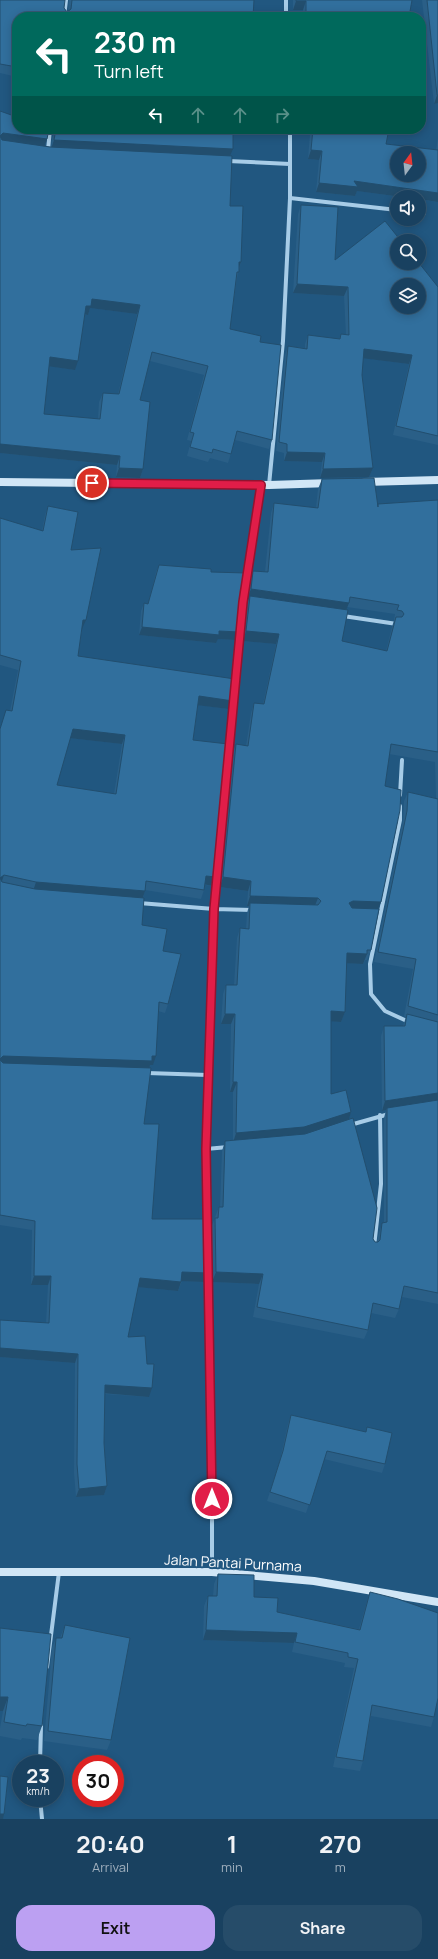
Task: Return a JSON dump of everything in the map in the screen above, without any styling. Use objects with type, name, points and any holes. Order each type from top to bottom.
[{"type":"street","points":[[65,12],[66,0]]},
{"type":"street","points":[[286,0],[286,12]]},
{"type":"street","points":[[47,152],[49,134]]},
{"type":"street","points":[[212,1572],[212,1440],[206,1149],[214,909],[243,602],[265,485],[282,341],[290,198],[290,134]]},
{"type":"street","points":[[39,151],[55,153]]},
{"type":"street","points":[[219,160],[290,164]]},
{"type":"street","points":[[290,198],[390,209]]},
{"type":"street","points":[[353,483],[438,480]]},
{"type":"street","points":[[0,482],[265,485],[338,483]]},
{"type":"street","points":[[243,602],[251,604]]},
{"type":"street","points":[[336,616],[397,624]]},
{"type":"street","points":[[402,760],[400,820],[370,964],[371,994],[385,1011],[417,1024]]},
{"type":"street","points":[[135,903],[214,909],[260,910]]},
{"type":"street","points":[[372,916],[380,916]]},
{"type":"street","points":[[138,1073],[208,1075]]},
{"type":"street","points":[[344,1127],[380,1115],[394,1113]]},
{"type":"street","points":[[373,1249],[381,1184],[380,1115]]},
{"type":"street","points":[[206,1149],[230,1147]]},
{"type":"street","name":"Jalan Pantai Purnama","points":[[0,1572],[212,1572],[314,1581],[438,1602]]},
{"type":"street","points":[[46,1673],[59,1572]]},
{"type":"street","points":[[40,1755],[42,1719]]},
{"type":"street","points":[[41,1807],[42,1819]]},
{"type":"building","points":[[0,0],[65,0],[64,8],[67,12],[12,12],[12,66],[0,64]]},
{"type":"building","points":[[72,0],[254,0],[253,12],[67,12],[71,9]]},
{"type":"building","points":[[412,0],[410,12],[306,12],[306,1],[296,1]]},
{"type":"building","points":[[427,0],[438,0],[438,95],[437,95]]},
{"type":"building","points":[[0,111],[12,115],[12,134],[48,134],[47,139],[3,133],[0,136]]},
{"type":"building","points":[[55,134],[233,134],[233,149],[54,140]]},
{"type":"building","points":[[313,134],[388,134],[386,144],[403,146],[390,146],[390,182],[426,182],[426,149],[438,150],[438,193],[426,191],[426,190],[354,181],[358,187],[319,183],[322,151],[311,150]]},
{"type":"building","points":[[0,136],[2,140],[50,147],[232,156],[230,206],[243,206],[241,262],[239,262],[239,272],[237,272],[230,329],[261,336],[260,342],[281,345],[272,440],[237,431],[231,454],[213,449],[212,453],[190,447],[194,433],[190,432],[208,366],[152,352],[140,400],[150,402],[143,469],[119,468],[120,456],[0,444]],"holes":[[[92,299],[140,305],[119,394],[103,393],[100,419],[44,414],[50,357],[78,361],[86,306],[91,306]]]},
{"type":"building","points":[[301,205],[338,207],[335,260],[385,221],[395,234],[390,234],[390,270],[425,270],[438,287],[438,436],[396,426],[412,355],[364,349],[362,375],[373,468],[323,469],[325,453],[287,452],[287,444],[279,442],[288,346],[307,349],[308,335],[340,339],[341,334],[349,335],[348,287],[297,284]]},
{"type":"building","points":[[374,478],[378,507],[378,504],[438,500],[438,752],[391,744],[385,786],[401,790],[400,810],[381,902],[353,901],[349,903],[352,908],[379,909],[371,950],[367,950],[367,954],[347,953],[345,1012],[331,1011],[331,1094],[346,1090],[351,1112],[304,1127],[236,1133],[237,1082],[233,1082],[235,1014],[225,1014],[226,985],[237,985],[240,928],[249,929],[250,903],[318,905],[321,901],[318,898],[250,896],[251,881],[223,877],[236,744],[248,746],[254,703],[264,704],[279,634],[246,631],[250,596],[348,610],[342,641],[387,651],[396,617],[402,617],[404,614],[402,611],[397,610],[399,605],[350,597],[349,603],[251,589],[253,571],[268,572],[274,503],[318,508],[322,479]]},
{"type":"building","points":[[48,506],[78,512],[71,550],[101,548],[86,620],[83,620],[78,656],[235,679],[233,701],[199,696],[193,740],[228,744],[216,877],[206,876],[204,890],[146,881],[145,891],[36,882],[4,875],[0,878],[0,729],[6,710],[12,711],[21,661],[0,655],[0,518],[43,531]],"holes":[[[73,729],[125,735],[116,794],[57,785]]]},
{"type":"building","points":[[159,565],[211,569],[211,572],[246,573],[239,632],[219,631],[219,635],[142,627],[144,603],[148,604]]},
{"type":"building","points":[[408,792],[438,799],[438,1015],[408,1006],[416,959],[378,952],[407,811]]},
{"type":"building","points":[[0,878],[2,882],[35,889],[144,898],[142,925],[167,929],[163,951],[181,954],[168,1004],[159,1002],[156,1056],[152,1056],[152,1061],[3,1056],[0,1059]]},
{"type":"building","points":[[407,1014],[438,1022],[438,1093],[385,1101],[384,1026],[405,1026]]},
{"type":"building","points":[[0,1060],[3,1063],[151,1068],[144,1124],[159,1124],[152,1219],[207,1219],[208,1273],[182,1272],[181,1282],[140,1278],[128,1337],[145,1336],[147,1364],[154,1364],[152,1388],[105,1385],[104,1443],[107,1486],[79,1489],[77,1464],[78,1354],[0,1348],[0,1320],[49,1323],[51,1276],[34,1276],[35,1221],[0,1215]]},
{"type":"building","points":[[438,1100],[438,1293],[404,1286],[399,1309],[373,1303],[368,1330],[257,1307],[263,1274],[216,1272],[215,1218],[218,1218],[219,1207],[223,1207],[225,1141],[305,1134],[353,1118],[377,1208],[373,1239],[375,1242],[378,1242],[380,1240],[382,1223],[387,1222],[387,1108]]},
{"type":"building","points":[[291,1415],[366,1432],[367,1427],[392,1433],[385,1464],[327,1451],[310,1505],[270,1492],[283,1451]]},
{"type":"building","points":[[218,1574],[254,1575],[254,1597],[278,1598],[277,1612],[360,1630],[370,1592],[398,1599],[438,1613],[438,1698],[434,1717],[372,1705],[363,1761],[336,1757],[358,1659],[348,1657],[348,1653],[295,1642],[297,1633],[206,1630],[208,1596],[217,1596]]},
{"type":"building","points":[[65,1625],[130,1638],[111,1740],[48,1731],[56,1638],[62,1638]]},
{"type":"building","points":[[0,1628],[51,1634],[42,1726],[27,1724],[26,1726],[4,1722],[8,1697],[0,1697]]},
{"type":"building","points":[[0,1776],[8,1777],[4,1814],[0,1814]]},
{"type":"route","points":[[92,483],[261,485],[243,602],[214,909],[206,1149],[212,1499]]}]
